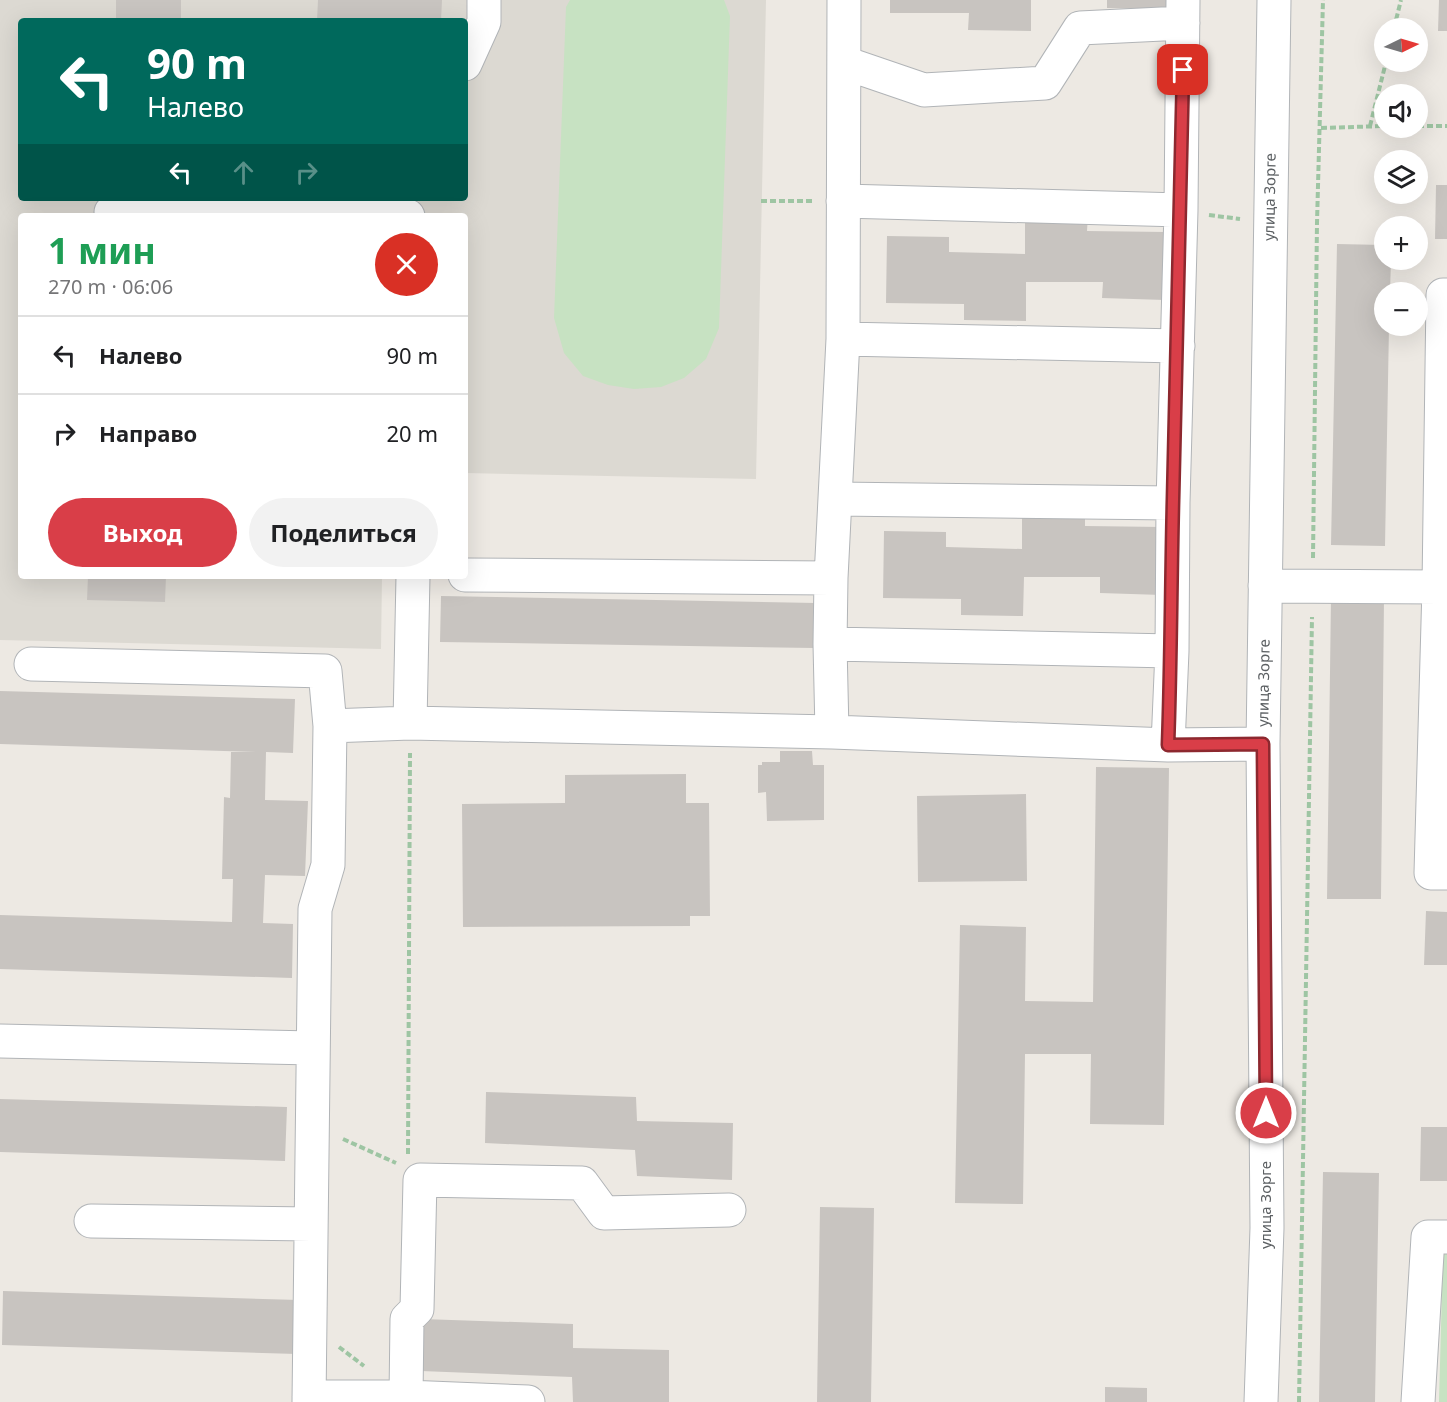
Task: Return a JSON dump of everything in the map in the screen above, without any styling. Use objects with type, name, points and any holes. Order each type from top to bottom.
[{"type":"street","points":[[468,57],[484,22],[484,0]]},
{"type":"street","points":[[832,732],[831,578],[843,339],[844,0]]},
{"type":"street","name":"улица Зорге","points":[[1261,1402],[1267,1228],[1263,744],[1274,0]]},
{"type":"street","points":[[845,63],[924,90],[1045,83],[1080,28],[1183,11],[1172,651],[1168,745]]},
{"type":"street","points":[[843,201],[1181,210]]},
{"type":"street","points":[[111,212],[185,213]]},
{"type":"street","points":[[1447,295],[1443,295],[1439,587],[1431,873],[1447,873]]},
{"type":"street","points":[[843,339],[1178,346]]},
{"type":"street","points":[[836,499],[1173,503]]},
{"type":"street","points":[[468,575],[831,578]]},
{"type":"street","points":[[410,723],[413,579]]},
{"type":"street","points":[[1265,586],[1439,587]]},
{"type":"street","points":[[830,644],[1172,651]]},
{"type":"street","points":[[31,664],[325,670],[330,726],[328,865],[315,909],[309,1400],[406,1398],[528,1402]]},
{"type":"street","points":[[330,726],[410,723],[832,732],[1168,745],[1263,744]]},
{"type":"street","points":[[0,1041],[313,1048]]},
{"type":"street","points":[[406,1398],[406,1319],[417,1309],[420,1180],[582,1183],[604,1213],[729,1210]]},
{"type":"street","points":[[92,1221],[311,1224]]},
{"type":"street","points":[[1418,1402],[1428,1238],[1447,1237]]},
{"type":"path","points":[[1299,1402],[1317,224],[1323,0]]},
{"type":"path","points":[[1396,18],[1401,0]]},
{"type":"path","points":[[1370,126],[1384,72]]},
{"type":"path","points":[[1321,128],[1374,126]]},
{"type":"path","points":[[1428,126],[1447,126]]},
{"type":"path","points":[[761,201],[843,201]]},
{"type":"path","points":[[408,1156],[410,723]]},
{"type":"path","points":[[312,1125],[397,1163]]},
{"type":"path","points":[[310,1325],[406,1398]]},
{"type":"shaded area","points":[[0,0],[766,0],[756,479],[468,473],[468,213],[18,213],[18,579],[382,579],[381,649],[0,640]]},
{"type":"green space","points":[[570,0],[724,0],[730,16],[719,328],[706,359],[684,378],[661,387],[634,389],[608,385],[583,376],[564,353],[554,318],[566,7]]},
{"type":"green space","points":[[1443,1252],[1447,1252],[1447,1402],[1439,1402]]},
{"type":"building","points":[[116,0],[181,0],[181,18],[116,18]]},
{"type":"building","points":[[318,0],[442,0],[441,18],[317,18]]},
{"type":"building","points":[[890,0],[1031,0],[1031,31],[968,30],[969,13],[890,13]]},
{"type":"building","points":[[1107,0],[1170,0],[1170,9],[1107,8]]},
{"type":"building","points":[[1439,0],[1447,0],[1447,31],[1438,31]]},
{"type":"building","points":[[1436,185],[1447,185],[1447,239],[1435,239]]},
{"type":"building","points":[[1025,214],[1088,215],[1087,231],[1166,232],[1165,300],[1102,298],[1103,282],[1026,282],[1026,321],[964,320],[964,304],[886,303],[887,236],[949,237],[949,252],[1025,254]]},
{"type":"building","points":[[1337,244],[1374,245],[1374,270],[1391,270],[1390,282],[1374,282],[1374,336],[1389,336],[1385,546],[1331,545]]},
{"type":"building","points":[[1022,509],[1085,510],[1085,526],[1163,527],[1162,595],[1100,593],[1100,577],[1024,577],[1023,616],[961,615],[961,599],[883,598],[884,531],[946,532],[946,547],[1022,549]]},
{"type":"building","points":[[88,579],[166,579],[165,602],[87,600]]},
{"type":"building","points":[[441,596],[816,603],[814,648],[440,642]]},
{"type":"building","points":[[1331,597],[1384,598],[1381,899],[1327,899]]},
{"type":"building","points":[[0,691],[295,699],[293,753],[266,752],[265,800],[308,801],[305,876],[265,875],[263,923],[293,924],[292,978],[0,969],[0,915],[232,922],[233,879],[222,879],[224,797],[230,798],[231,752],[256,752],[0,744]]},
{"type":"building","points":[[780,751],[812,751],[813,765],[824,765],[824,820],[767,821],[766,792],[758,793],[758,765],[762,765],[762,762],[780,762]]},
{"type":"building","points":[[1096,767],[1169,768],[1164,1125],[1090,1124],[1091,1054],[1025,1054],[1023,1204],[955,1203],[960,925],[1026,927],[1025,1001],[1093,1002]]},
{"type":"building","points":[[686,774],[686,803],[709,803],[710,916],[690,916],[690,926],[463,927],[462,804],[565,803],[565,775]]},
{"type":"building","points":[[1026,794],[1027,881],[918,882],[917,796]]},
{"type":"building","points":[[1426,911],[1447,912],[1447,965],[1424,965]]},
{"type":"building","points":[[486,1092],[636,1097],[637,1121],[733,1123],[732,1180],[637,1176],[635,1150],[485,1143]]},
{"type":"building","points":[[0,1099],[287,1107],[285,1161],[0,1152]]},
{"type":"building","points":[[1421,1127],[1447,1127],[1447,1181],[1420,1181]]},
{"type":"building","points":[[1323,1172],[1379,1173],[1375,1402],[1319,1402]]},
{"type":"building","points":[[820,1207],[874,1208],[871,1402],[817,1402]]},
{"type":"building","points":[[3,1291],[299,1300],[297,1354],[2,1345]]},
{"type":"building","points":[[422,1319],[573,1324],[573,1348],[669,1350],[669,1402],[573,1402],[572,1377],[421,1371]]},
{"type":"building","points":[[1105,1387],[1147,1388],[1147,1402],[1105,1402]]},
{"type":"route","points":[[1183,70],[1173,503],[1172,651],[1168,745],[1263,744],[1266,1113]]}]
